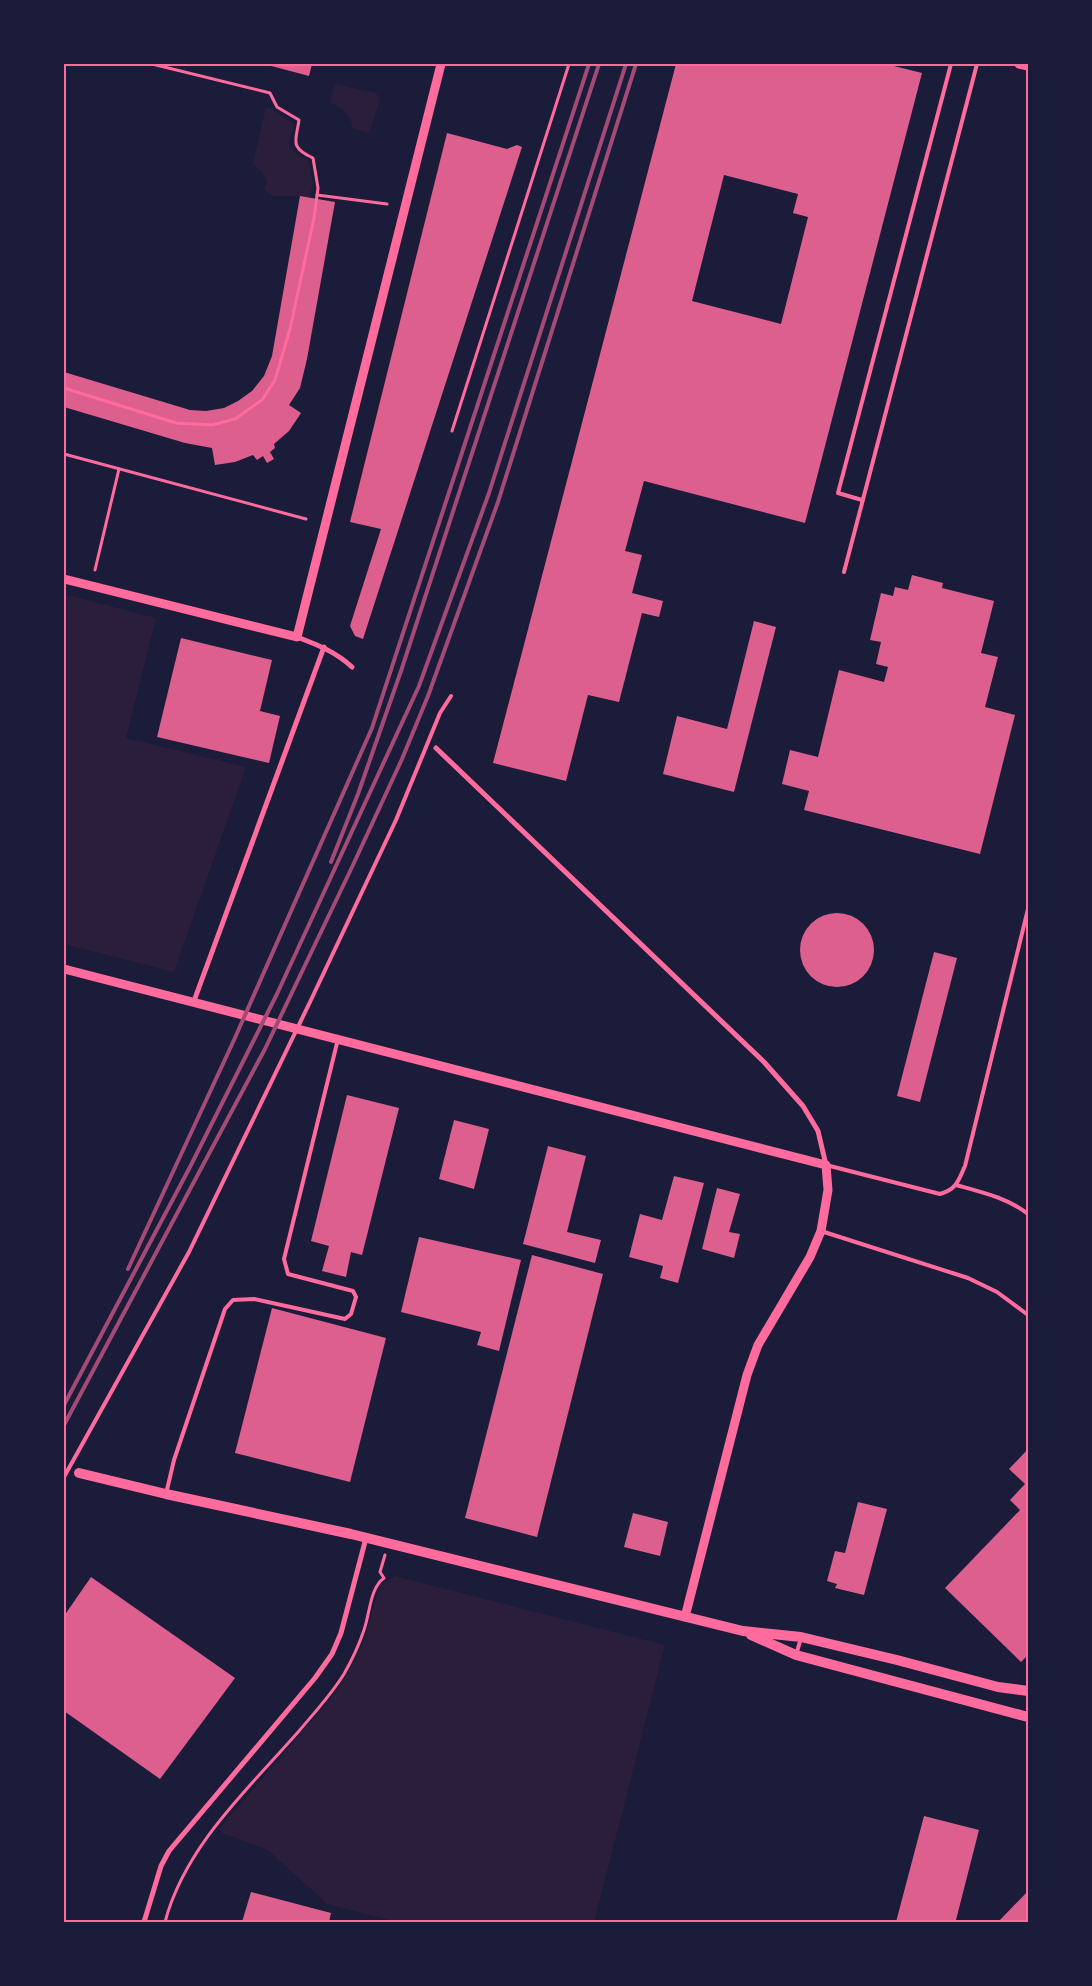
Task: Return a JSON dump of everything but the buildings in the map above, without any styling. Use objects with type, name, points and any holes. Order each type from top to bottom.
[{"type":"main road","points":[[80,1472],[166,1494],[366,1538],[743,1631],[801,1637],[998,1687],[1028,1691]]},
{"type":"main road","points":[[743,1631],[796,1655],[1028,1717]]},
{"type":"street","points":[[297,637],[441,64]]},
{"type":"street","points":[[1019,64],[1028,66]]},
{"type":"street","points":[[64,579],[297,637],[324,647],[342,657],[352,667]]},
{"type":"street","points":[[194,1001],[324,647]]},
{"type":"street","points":[[436,748],[764,1062],[803,1106],[818,1131],[826,1164],[828,1190],[821,1231],[810,1257],[758,1345],[747,1375],[685,1616]]},
{"type":"street","points":[[64,969],[826,1164]]},
{"type":"street","points":[[144,1922],[161,1866],[168,1851],[315,1678],[332,1654],[341,1633],[366,1538]]},
{"type":"lane","points":[[862,500],[838,493],[951,64]]},
{"type":"lane","points":[[844,572],[977,64]]},
{"type":"lane","points":[[64,1477],[189,1252],[396,820],[440,713],[451,696]]},
{"type":"lane","points":[[826,1164],[940,1194],[951,1190],[956,1185],[965,1166],[1028,909]]},
{"type":"lane","points":[[166,1494],[174,1460],[225,1309],[234,1300],[254,1299],[345,1319],[351,1314],[356,1297],[353,1291],[288,1274],[284,1259],[338,1038]]},
{"type":"lane","points":[[956,1185],[996,1197],[1020,1208],[1028,1214]]},
{"type":"lane","points":[[821,1231],[968,1278],[997,1292],[1028,1315]]},
{"type":"lane","points":[[796,1655],[801,1637]]},
{"type":"path","points":[[64,64],[71,64]]},
{"type":"path","points":[[64,388],[176,423],[212,425],[235,419],[262,400],[275,380],[290,329],[318,188],[313,158],[298,150],[295,144],[299,120],[277,107],[270,93],[152,64]]},
{"type":"path","points":[[452,431],[569,64]]},
{"type":"path","points":[[317,195],[387,204]]},
{"type":"path","points":[[64,454],[306,519]]},
{"type":"path","points":[[96,570],[120,469]]},
{"type":"path","points":[[165,1922],[176,1891],[204,1843],[251,1785],[332,1692],[343,1675],[360,1643],[378,1582],[384,1578],[380,1572],[388,1544]]},
{"type":"shaded area","points":[[335,84],[376,93],[380,99],[369,133],[353,128],[345,112],[330,103]]},
{"type":"shaded area","points":[[266,107],[272,108],[295,125],[290,143],[293,151],[309,160],[313,183],[310,197],[272,196],[264,189],[267,182],[261,171],[253,164]]},
{"type":"shaded area","points":[[64,594],[156,618],[126,738],[246,767],[174,972],[64,944]]},
{"type":"shaded area","points":[[395,1576],[665,1645],[594,1922],[397,1922],[327,1904],[268,1850],[222,1833],[219,1829],[333,1696],[357,1657],[380,1585]]},
{"type":"railway","points":[[128,1269],[234,1040],[372,728],[589,64]]},
{"type":"railway","points":[[331,862],[358,794],[401,671],[599,64]]},
{"type":"railway","points":[[64,1405],[190,1167],[277,994],[419,686],[489,493],[626,64]]},
{"type":"railway","points":[[64,1425],[265,1049],[402,759],[428,696],[498,502],[636,64]]}]
